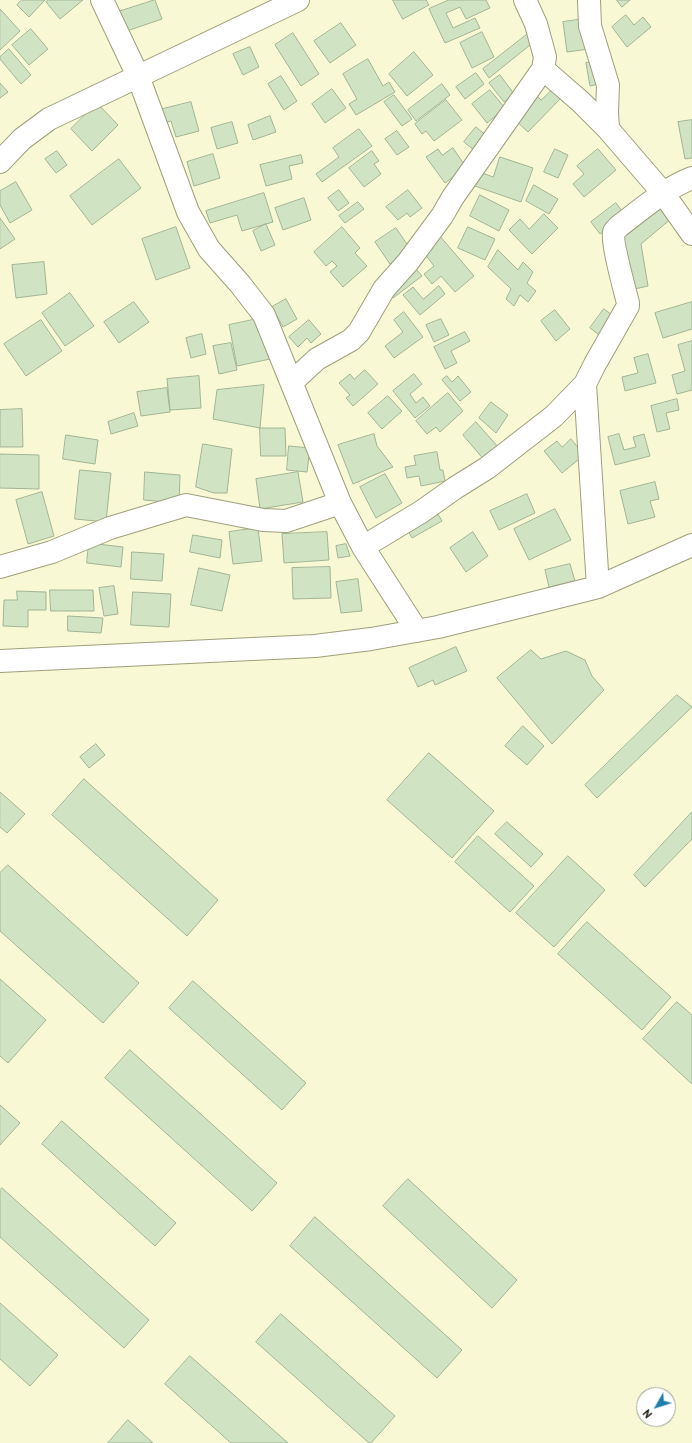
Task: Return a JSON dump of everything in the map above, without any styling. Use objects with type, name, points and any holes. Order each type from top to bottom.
[{"type":"street","points":[[102,0],[138,76],[188,212],[209,249],[240,284],[264,315],[340,503],[364,547],[417,631]]},
{"type":"street","points":[[0,162],[22,139],[49,119],[298,0]]},
{"type":"street","points":[[292,382],[317,359],[351,340],[359,332],[384,289],[408,262],[442,216],[453,197],[543,69],[545,57],[536,24],[526,0]]},
{"type":"street","points":[[589,0],[590,26],[608,85],[608,130]]},
{"type":"street","points":[[543,69],[581,102],[608,130],[663,193],[692,234]]},
{"type":"street","points":[[364,547],[421,512],[505,455],[554,416],[585,384],[628,306],[614,240],[614,232],[618,227],[663,193],[679,183],[692,178]]},
{"type":"street","points":[[585,384],[598,587]]},
{"type":"street","points":[[0,567],[52,552],[110,528],[186,505],[263,520],[286,521],[340,503]]},
{"type":"street","points":[[0,661],[315,646],[365,640],[438,627],[598,587],[692,545]]},
{"type":"building","points":[[22,0],[45,0],[29,17],[17,5]]},
{"type":"building","points":[[49,0],[83,0],[60,19],[46,2]]},
{"type":"building","points":[[155,0],[162,19],[121,33],[115,13]]},
{"type":"building","points":[[393,0],[426,0],[429,5],[403,19]]},
{"type":"building","points":[[449,0],[486,0],[490,8],[466,19],[460,7],[446,13],[453,28],[475,18],[480,28],[445,43],[429,9]]},
{"type":"building","points":[[617,0],[630,0],[622,7]]},
{"type":"building","points":[[0,9],[20,31],[0,50]]},
{"type":"building","points":[[626,15],[634,25],[643,17],[651,27],[627,47],[612,27]]},
{"type":"building","points":[[584,19],[589,49],[567,52],[563,22]]},
{"type":"building","points":[[341,23],[356,45],[330,63],[314,41]]},
{"type":"building","points":[[31,29],[48,49],[29,65],[12,45]]},
{"type":"building","points":[[482,32],[494,57],[472,68],[460,43]]},
{"type":"building","points":[[293,33],[319,74],[301,86],[275,45]]},
{"type":"building","points":[[529,33],[535,41],[489,78],[483,69]]},
{"type":"building","points":[[250,47],[259,67],[243,75],[233,54]]},
{"type":"building","points":[[9,49],[31,75],[21,84],[0,59],[0,57]]},
{"type":"building","points":[[414,52],[433,75],[407,96],[389,74]]},
{"type":"building","points":[[368,59],[383,86],[389,82],[395,92],[356,115],[349,104],[357,99],[343,74]]},
{"type":"building","points":[[599,61],[603,83],[590,86],[586,63]]},
{"type":"building","points":[[476,73],[484,84],[465,99],[456,87]]},
{"type":"building","points":[[500,75],[514,94],[504,102],[489,83]]},
{"type":"building","points":[[281,76],[297,101],[284,110],[268,84]]},
{"type":"building","points":[[0,83],[8,92],[0,98]]},
{"type":"building","points":[[442,84],[450,95],[416,121],[408,110]]},
{"type":"building","points":[[332,89],[346,108],[325,123],[312,104]]},
{"type":"building","points":[[553,89],[562,97],[528,132],[512,117],[534,93],[541,100]]},
{"type":"building","points":[[490,90],[505,108],[487,123],[472,104]]},
{"type":"building","points":[[394,95],[412,119],[402,126],[384,102]]},
{"type":"building","points":[[446,100],[462,120],[434,141],[426,131],[422,134],[415,124]]},
{"type":"building","points":[[191,102],[199,131],[176,137],[171,121],[163,123],[159,110]]},
{"type":"building","points":[[97,103],[118,125],[92,151],[71,129]]},
{"type":"building","points":[[270,116],[276,132],[253,140],[248,125]]},
{"type":"building","points":[[692,120],[692,158],[685,159],[678,122]]},
{"type":"building","points":[[232,122],[238,143],[217,149],[211,128]]},
{"type":"building","points":[[476,127],[488,137],[476,152],[464,142]]},
{"type":"building","points":[[359,129],[372,146],[322,182],[316,174],[339,157],[333,148]]},
{"type":"building","points":[[397,131],[409,147],[397,155],[385,139]]},
{"type":"building","points":[[453,148],[466,167],[445,183],[426,157],[438,149],[442,155]]},
{"type":"building","points":[[555,149],[568,155],[558,178],[544,172]]},
{"type":"building","points":[[598,149],[616,170],[584,197],[573,184],[584,174],[577,166]]},
{"type":"building","points":[[57,151],[67,165],[56,173],[45,159]]},
{"type":"building","points":[[372,151],[379,161],[374,164],[381,174],[364,187],[349,168]]},
{"type":"building","points":[[213,154],[220,178],[194,186],[187,162]]},
{"type":"building","points":[[301,155],[303,163],[289,166],[292,179],[266,186],[260,165]]},
{"type":"building","points":[[500,157],[533,168],[521,202],[472,185],[477,171],[493,177]]},
{"type":"building","points":[[119,159],[141,188],[92,225],[70,196]]},
{"type":"building","points":[[16,182],[32,210],[10,223],[0,205],[0,191]]},
{"type":"building","points":[[534,185],[558,199],[549,214],[526,201]]},
{"type":"building","points":[[339,190],[349,203],[338,211],[328,198]]},
{"type":"building","points":[[408,190],[422,208],[410,217],[407,213],[398,220],[386,207]]},
{"type":"building","points":[[264,193],[273,222],[242,231],[237,215],[210,223],[206,211]]},
{"type":"building","points":[[480,195],[509,210],[499,231],[470,216]]},
{"type":"building","points":[[304,198],[311,220],[283,230],[275,208]]},
{"type":"building","points":[[657,201],[672,218],[641,244],[648,286],[630,290],[620,232]]},
{"type":"building","points":[[358,202],[364,209],[345,223],[339,216]]},
{"type":"building","points":[[616,203],[625,215],[600,234],[591,222]]},
{"type":"building","points":[[544,214],[558,228],[532,254],[509,230],[520,219],[529,229]]},
{"type":"building","points":[[0,218],[15,239],[0,249]]},
{"type":"building","points":[[266,224],[275,245],[261,251],[253,231]]},
{"type":"building","points":[[176,227],[190,268],[156,280],[142,239]]},
{"type":"building","points":[[342,227],[360,248],[355,253],[367,266],[343,287],[330,272],[337,266],[332,261],[326,266],[314,252]]},
{"type":"building","points":[[468,227],[495,239],[485,260],[458,248]]},
{"type":"building","points":[[396,228],[411,250],[390,264],[375,242]]},
{"type":"building","points":[[439,235],[474,276],[455,292],[441,276],[432,284],[424,274],[434,266],[421,249]]},
{"type":"building","points":[[498,250],[518,270],[523,262],[533,272],[527,283],[536,291],[528,302],[520,295],[514,306],[506,299],[511,289],[488,267]]},
{"type":"building","points":[[44,262],[47,294],[16,298],[12,265]]},
{"type":"building","points":[[416,269],[422,276],[393,298],[388,292]]},
{"type":"building","points":[[439,286],[445,294],[420,315],[403,295],[413,287],[423,299]]},
{"type":"building","points":[[70,293],[94,326],[65,346],[42,313]]},
{"type":"building","points":[[286,299],[297,319],[283,327],[272,307]]},
{"type":"building","points":[[134,302],[149,322],[119,343],[104,322]]},
{"type":"building","points":[[692,302],[692,329],[663,338],[655,313]]},
{"type":"building","points":[[604,309],[616,318],[602,337],[590,328]]},
{"type":"building","points":[[555,310],[570,329],[556,341],[541,321]]},
{"type":"building","points":[[404,312],[423,337],[394,358],[385,346],[403,332],[394,320]]},
{"type":"building","points":[[262,318],[270,359],[237,366],[229,325]]},
{"type":"building","points":[[441,319],[449,335],[434,342],[426,325]]},
{"type":"building","points":[[41,320],[62,351],[26,376],[4,344]]},
{"type":"building","points":[[309,320],[321,334],[311,343],[307,338],[298,347],[289,337]]},
{"type":"building","points":[[465,332],[470,341],[451,351],[457,363],[445,369],[434,347]]},
{"type":"building","points":[[202,334],[206,354],[191,358],[186,338]]},
{"type":"building","points":[[692,341],[692,390],[677,394],[672,375],[685,371],[678,345]]},
{"type":"building","points":[[231,343],[237,370],[219,374],[213,346]]},
{"type":"building","points":[[648,354],[656,383],[625,391],[622,377],[638,373],[634,358]]},
{"type":"building","points":[[365,370],[378,384],[353,406],[346,398],[350,395],[339,383],[350,374],[354,379]]},
{"type":"building","points":[[414,374],[422,384],[410,394],[416,403],[423,397],[430,406],[415,418],[393,391]]},
{"type":"building","points":[[199,376],[201,408],[170,410],[167,379]]},
{"type":"building","points":[[447,376],[452,382],[458,376],[471,392],[460,401],[442,380]]},
{"type":"building","points":[[264,385],[260,428],[213,419],[217,390]]},
{"type":"building","points":[[167,388],[170,412],[141,416],[137,392]]},
{"type":"building","points":[[448,393],[463,411],[440,432],[436,427],[427,434],[416,421]]},
{"type":"building","points":[[388,396],[402,411],[382,429],[368,413]]},
{"type":"building","points":[[677,399],[679,410],[666,413],[670,429],[657,432],[651,406]]},
{"type":"building","points":[[491,402],[508,415],[496,433],[479,418]]},
{"type":"building","points":[[22,409],[23,447],[0,447],[0,410]]},
{"type":"building","points":[[134,413],[138,426],[111,434],[108,422]]},
{"type":"building","points":[[476,422],[499,448],[485,461],[463,435]]},
{"type":"building","points":[[260,428],[285,428],[286,456],[261,456]]},
{"type":"building","points":[[374,434],[377,446],[393,467],[353,484],[338,445]]},
{"type":"building","points":[[619,434],[624,450],[636,447],[633,437],[644,434],[650,456],[615,465],[608,437]]},
{"type":"building","points":[[66,435],[98,440],[95,464],[63,459]]},
{"type":"building","points":[[571,439],[584,455],[562,473],[544,451],[557,441],[562,447]]},
{"type":"building","points":[[203,444],[232,449],[227,493],[214,493],[196,487]]},
{"type":"building","points":[[289,446],[310,448],[307,472],[287,470]]},
{"type":"building","points":[[437,452],[440,470],[443,470],[445,481],[421,486],[419,476],[407,478],[405,467],[416,465],[414,456]]},
{"type":"building","points":[[0,454],[39,455],[39,489],[0,488]]},
{"type":"building","points":[[80,470],[111,473],[106,522],[75,519]]},
{"type":"building","points":[[145,472],[180,475],[179,503],[144,500]]},
{"type":"building","points":[[298,472],[303,502],[260,509],[256,479]]},
{"type":"building","points":[[385,474],[402,503],[376,518],[360,487]]},
{"type":"building","points":[[655,482],[659,499],[650,501],[655,517],[628,524],[620,491]]},
{"type":"building","points":[[42,492],[54,536],[28,544],[16,500]]},
{"type":"building","points":[[527,494],[535,513],[499,530],[490,511]]},
{"type":"building","points":[[555,509],[571,540],[529,560],[514,529]]},
{"type":"building","points":[[436,511],[442,521],[412,538],[406,527]]},
{"type":"building","points":[[258,528],[262,561],[233,564],[229,532]]},
{"type":"building","points":[[327,532],[329,560],[284,563],[282,534]]},
{"type":"building","points":[[473,532],[488,556],[466,572],[450,548]]},
{"type":"building","points":[[193,535],[222,540],[220,558],[190,552]]},
{"type":"building","points":[[89,543],[123,547],[121,567],[87,563]]},
{"type":"building","points":[[346,544],[350,556],[338,558],[336,546]]},
{"type":"building","points":[[132,552],[164,554],[162,581],[131,579]]},
{"type":"building","points":[[570,564],[575,581],[549,587],[545,570]]},
{"type":"building","points":[[330,567],[331,598],[293,599],[292,568]]},
{"type":"building","points":[[199,568],[230,575],[222,611],[191,605]]},
{"type":"building","points":[[358,579],[362,611],[341,613],[336,582]]},
{"type":"building","points":[[114,586],[118,614],[104,616],[99,588]]},
{"type":"building","points":[[50,590],[93,590],[94,611],[51,611]]},
{"type":"building","points":[[17,591],[46,592],[46,610],[28,610],[28,627],[3,626],[4,600],[17,600]]},
{"type":"building","points":[[133,592],[171,594],[169,627],[131,625]]},
{"type":"building","points":[[68,616],[103,618],[101,633],[68,631]]},
{"type":"building","points":[[456,647],[467,671],[435,685],[433,680],[418,687],[409,668]]},
{"type":"building","points":[[531,650],[541,659],[566,651],[585,660],[592,676],[604,690],[552,744],[497,678]]},
{"type":"building","points":[[677,695],[692,707],[597,798],[585,785]]},
{"type":"building","points":[[523,726],[544,746],[527,765],[505,746]]},
{"type":"building","points":[[96,744],[105,755],[89,768],[80,757]]},
{"type":"building","points":[[429,753],[494,811],[452,858],[387,800]]},
{"type":"building","points":[[84,779],[218,900],[187,936],[52,815]]},
{"type":"building","points":[[0,792],[25,814],[7,833],[0,827]]},
{"type":"building","points":[[692,812],[692,839],[645,887],[634,875]]},
{"type":"building","points":[[507,822],[543,854],[531,867],[495,834]]},
{"type":"building","points":[[478,836],[534,886],[510,912],[455,862]]},
{"type":"building","points":[[568,856],[605,890],[554,947],[516,913]]},
{"type":"building","points":[[8,865],[139,983],[103,1023],[0,931],[0,873]]},
{"type":"building","points":[[587,922],[671,997],[642,1030],[558,954]]},
{"type":"building","points":[[0,979],[46,1020],[8,1063],[0,1056]]},
{"type":"building","points":[[193,981],[306,1083],[282,1110],[169,1008]]},
{"type":"building","points":[[677,1002],[692,1015],[692,1084],[643,1039]]},
{"type":"building","points":[[130,1050],[277,1183],[252,1211],[105,1078]]},
{"type":"building","points":[[0,1105],[20,1123],[0,1145]]},
{"type":"building","points":[[62,1121],[176,1223],[155,1246],[42,1144]]},
{"type":"building","points":[[408,1179],[517,1280],[492,1308],[383,1206]]},
{"type":"building","points":[[2,1188],[149,1320],[124,1348],[0,1237],[0,1190]]},
{"type":"building","points":[[315,1217],[462,1350],[437,1378],[290,1246]]},
{"type":"building","points":[[0,1303],[58,1355],[30,1386],[0,1359]]},
{"type":"building","points":[[281,1314],[395,1416],[371,1443],[369,1443],[256,1342]]},
{"type":"building","points":[[190,1356],[288,1443],[231,1443],[165,1384]]},
{"type":"building","points":[[128,1420],[153,1443],[108,1443]]}]
